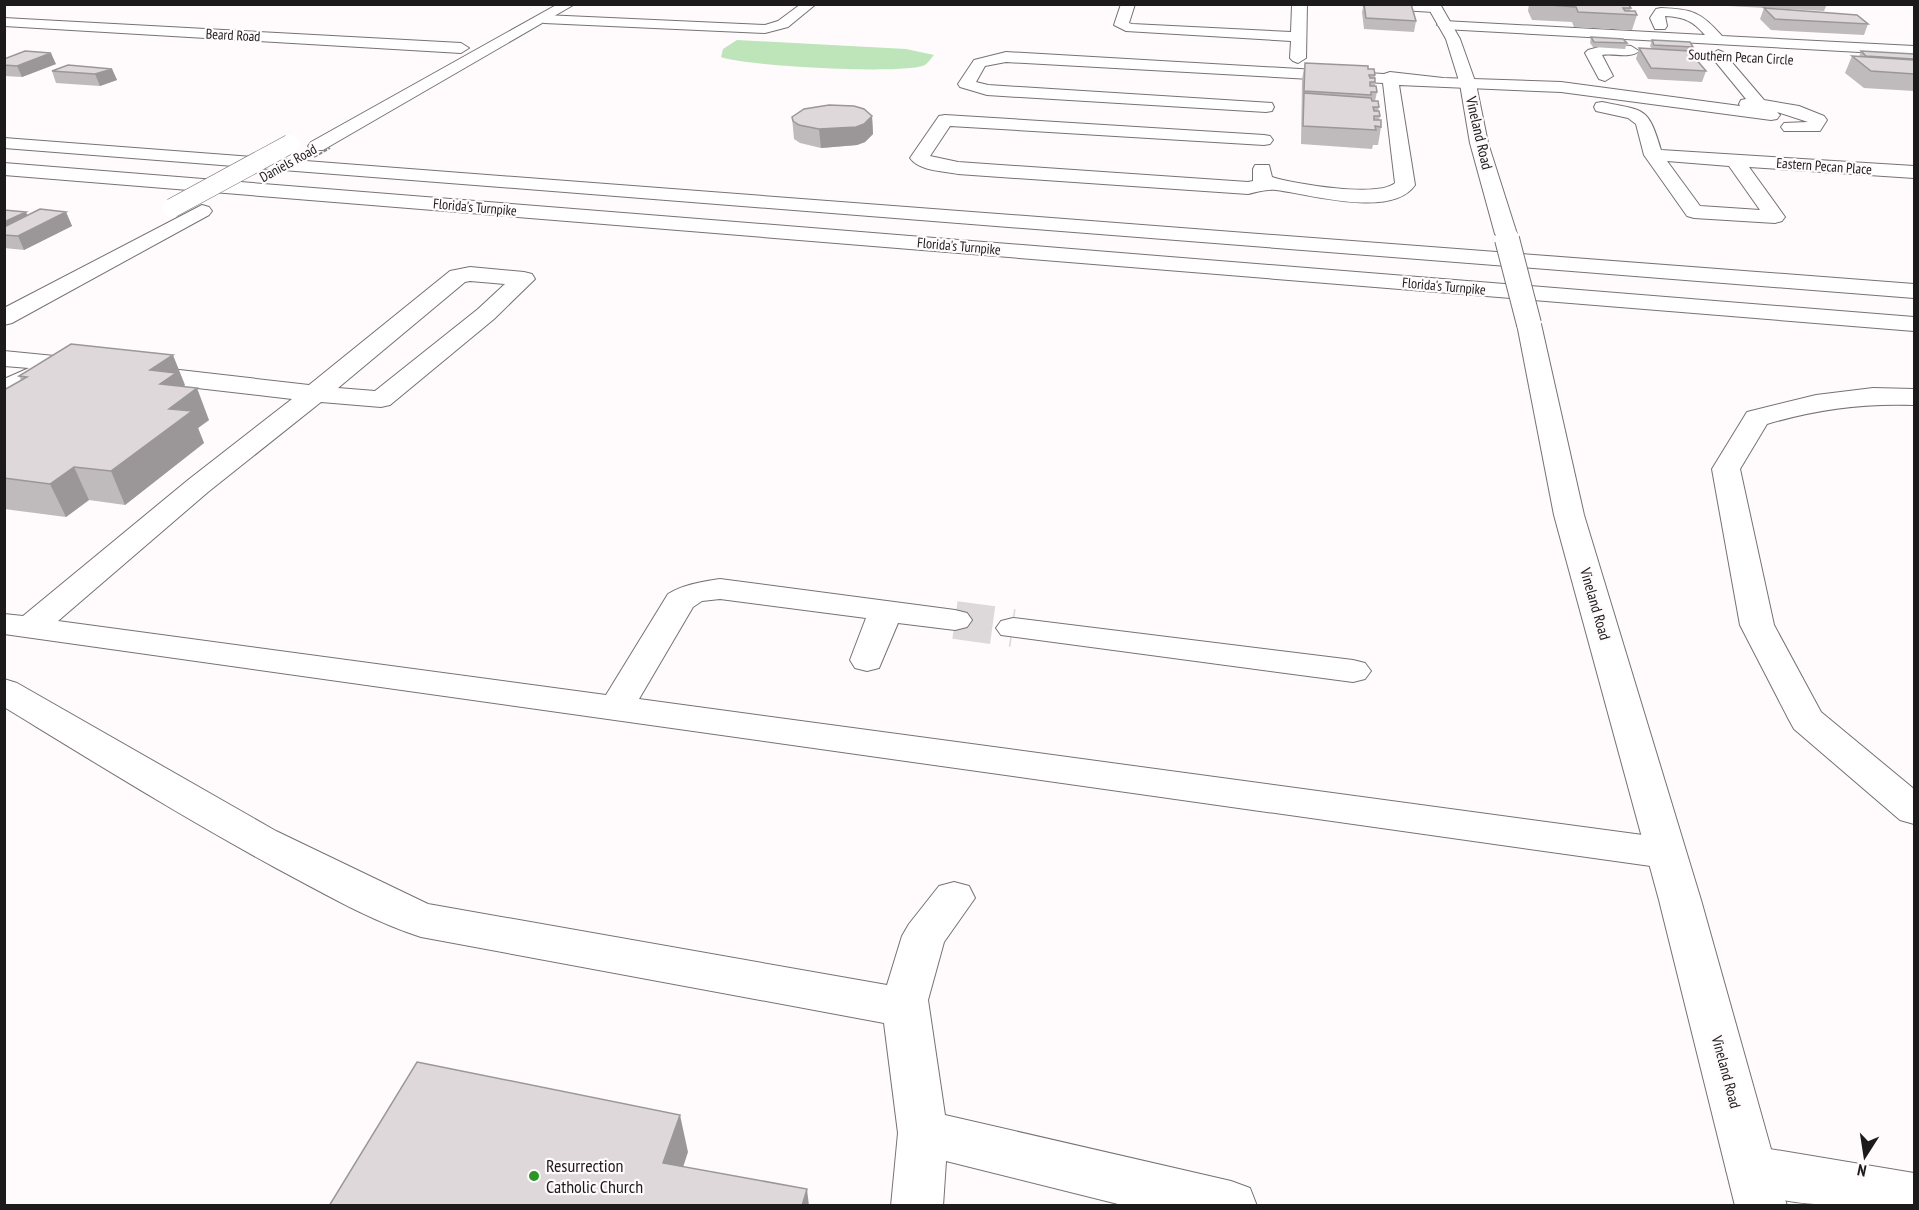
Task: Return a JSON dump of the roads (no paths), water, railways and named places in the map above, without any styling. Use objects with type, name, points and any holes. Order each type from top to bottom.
[{"type":"main road","name":"Daniels Road","points":[[4,313],[171,208],[464,56],[539,10],[569,4]]},
{"type":"main road","points":[[539,10],[669,25],[765,29],[783,24],[810,4]]},
{"type":"main road","points":[[1106,62],[1128,4]]},
{"type":"main road","points":[[1289,4],[1300,5],[1298,72]]},
{"type":"main road","points":[[1367,4],[1433,6]]},
{"type":"main road","name":"Vineland Road","points":[[1433,6],[1453,39],[1467,80],[1479,143],[1529,324],[1569,515],[1757,1188]]},
{"type":"main road","points":[[669,25],[687,13],[740,19],[750,17],[758,11]]},
{"type":"main road","points":[[1649,30],[1661,12],[1697,16],[1759,103],[1790,127],[1824,166]]},
{"type":"main road","points":[[1209,50],[1216,14]]},
{"type":"main road","name":"Beard Road","points":[[4,22],[464,56]]},
{"type":"main road","points":[[1121,25],[1272,70],[1561,87],[1604,84],[1670,96],[1759,103]]},
{"type":"main road","points":[[1444,25],[1649,30],[1671,39],[1718,48],[1914,51]]},
{"type":"main road","points":[[1649,30],[1671,39]]},
{"type":"main road","points":[[1266,107],[974,88],[966,84],[979,63],[990,59],[1006,57],[1106,62],[1298,38]]},
{"type":"main road","name":"Southern Pecan Circle","points":[[1604,84],[1593,53],[1598,50],[1718,48],[1914,66]]},
{"type":"main road","points":[[1272,70],[1266,107],[1262,180],[1298,190],[1374,195],[1396,193],[1405,185],[1390,77]]},
{"type":"main road","points":[[1604,84],[1715,109],[1759,103]]},
{"type":"main road","points":[[974,88],[957,101],[919,158],[934,164],[970,169],[1248,188],[1272,184]]},
{"type":"main road","points":[[1670,96],[1703,91]]},
{"type":"main road","points":[[1724,91],[1759,103],[1808,114],[1818,120],[1814,127],[1790,127]]},
{"type":"main road","points":[[1533,102],[1614,108],[1634,114],[1644,122],[1653,155],[1694,212],[1775,217],[1734,160]]},
{"type":"main road","points":[[945,120],[1264,140]]},
{"type":"main road","name":"Daniels Road","points":[[4,318],[202,211],[304,140]]},
{"type":"main road","name":"Florida's Turnpike","points":[[4,143],[1914,291]]},
{"type":"main road","name":"Eastern Pecan Place","points":[[1653,155],[1914,172]]},
{"type":"main road","name":"Florida's Turnpike","points":[[4,169],[1914,324]]},
{"type":"main road","points":[[4,358],[315,394],[381,399],[486,314],[524,279],[470,274],[459,276],[315,394],[18,626]]},
{"type":"main road","points":[[4,389],[61,364]]},
{"type":"main road","points":[[1912,805],[1808,720],[1757,625],[1726,469],[1756,418],[1817,401],[1887,394],[1914,397]]},
{"type":"main road","points":[[616,708],[680,601],[693,593],[720,589],[955,620]]},
{"type":"main road","points":[[867,660],[886,611]]},
{"type":"main road","points":[[18,626],[1665,853]]},
{"type":"main road","points":[[1013,628],[1353,671]]},
{"type":"main road","points":[[4,691],[184,797],[356,893],[421,920],[906,1008]]},
{"type":"main road","points":[[917,1206],[923,1133],[911,1059],[905,1000],[924,936],[954,898]]},
{"type":"main road","points":[[923,1133],[1231,1206]]},
{"type":"main road","points":[[1757,1188],[1914,1198]]},
{"type":"tunnel","points":[[955,620],[1013,628]]},
{"type":"place","name":"Resurrection Catholic Church","points":[[534,1176]]}]
